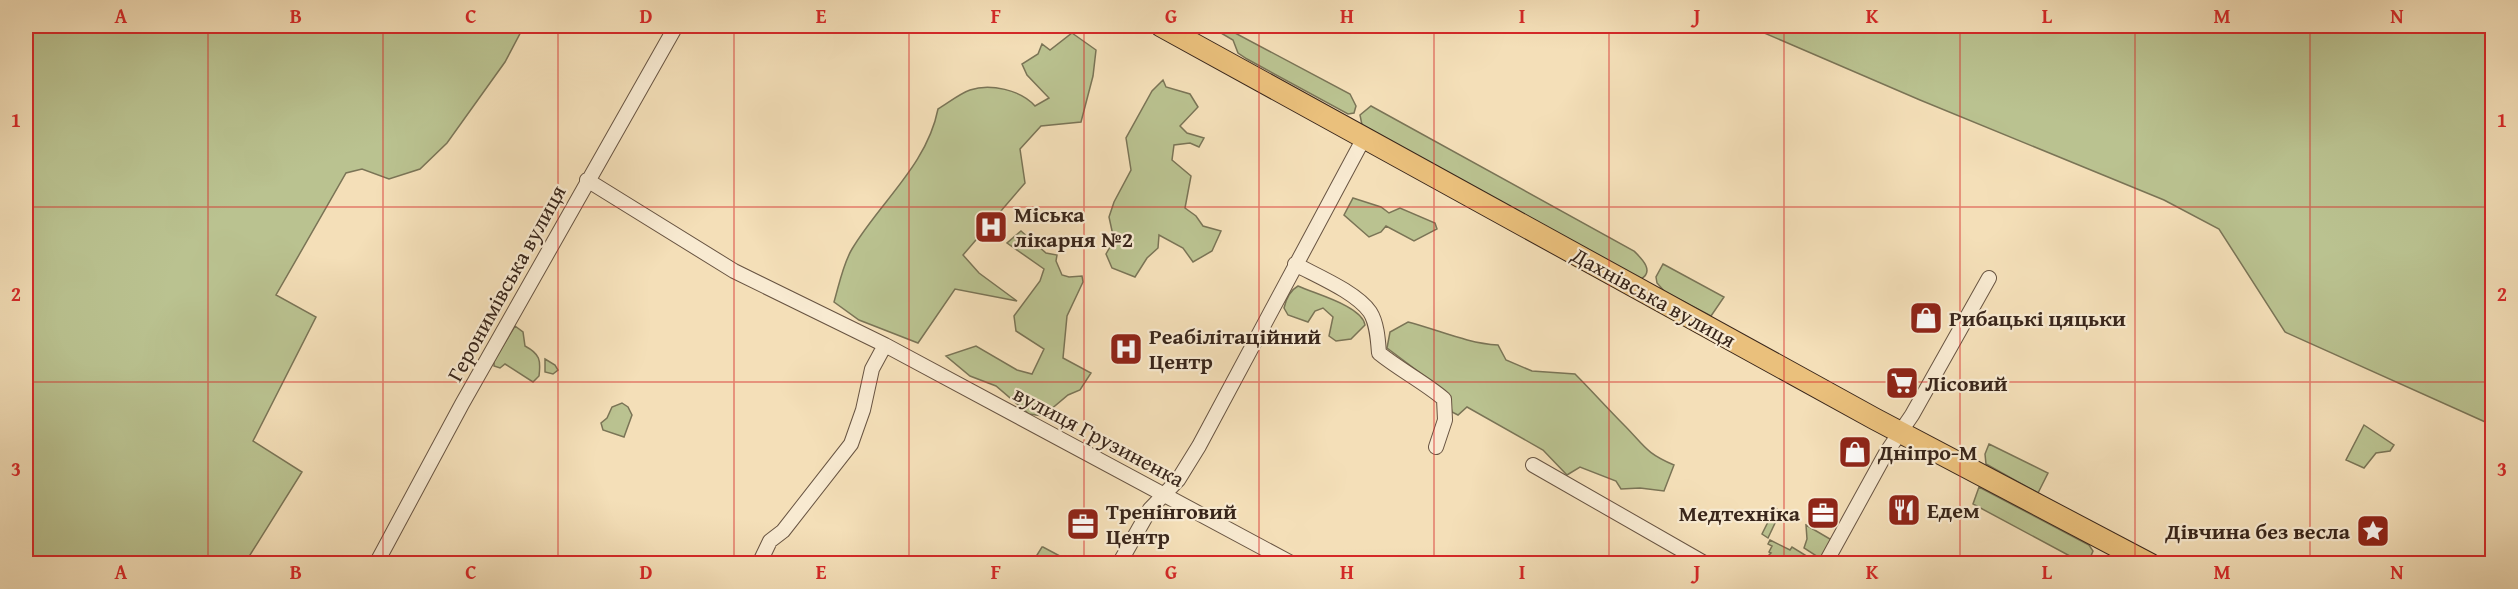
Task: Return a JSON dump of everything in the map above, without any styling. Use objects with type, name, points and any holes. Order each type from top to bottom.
[{"type":"main road","name":"Дахнівська вулиця","points":[[1161,26],[1901,432],[2150,564]]},
{"type":"street","name":"Геронимівська вулиця","points":[[376,564],[587,180],[676,26]]},
{"type":"street","points":[[1119,564],[1150,509],[1178,480],[1199,446],[1365,136]]},
{"type":"street","name":"вулиця Грузиненка","points":[[587,180],[734,271],[885,345],[1293,564]]},
{"type":"street","points":[[1295,264],[1359,299],[1371,313],[1377,333],[1379,353],[1444,399],[1445,420],[1436,447]]},
{"type":"street","points":[[1825,564],[1886,453],[1901,432],[1989,278]]},
{"type":"street","points":[[759,564],[770,541],[783,531],[851,444],[863,410],[872,369],[885,345]]},
{"type":"street","points":[[1533,465],[1706,564]]},
{"type":"green space","points":[[26,26],[524,26],[505,62],[447,143],[420,169],[389,179],[362,169],[346,173],[276,295],[316,317],[253,441],[302,472],[245,563],[26,563]]},
{"type":"green space","points":[[1209,26],[1222,26],[1350,94],[1356,106],[1354,113],[1348,114],[1247,59],[1238,53],[1233,40]]},
{"type":"green space","points":[[1748,26],[2492,26],[2492,425],[2285,332],[2219,229],[2164,200],[1920,100]]},
{"type":"green space","points":[[1072,33],[1096,50],[1093,76],[1081,122],[1041,126],[1020,149],[1025,183],[963,255],[979,273],[1017,301],[955,289],[918,343],[859,320],[834,302],[852,249],[913,166],[924,148],[938,109],[966,92],[987,87],[1014,92],[1035,106],[1049,98],[1027,75],[1022,64],[1038,54],[1042,44],[1050,50]]},
{"type":"green space","points":[[1163,80],[1166,87],[1190,94],[1198,107],[1180,126],[1187,133],[1204,138],[1199,147],[1190,143],[1174,145],[1172,160],[1191,176],[1185,208],[1196,216],[1203,226],[1221,231],[1212,251],[1193,262],[1183,248],[1159,235],[1158,248],[1147,258],[1135,277],[1112,268],[1106,254],[1114,240],[1109,217],[1114,202],[1131,170],[1126,138],[1152,91]]},
{"type":"green space","points":[[1371,106],[1634,251],[1647,268],[1645,276],[1641,279],[1362,125],[1360,115]]},
{"type":"green space","points":[[1353,198],[1381,207],[1389,213],[1400,208],[1435,223],[1437,229],[1414,241],[1386,226],[1381,232],[1369,237],[1344,215]]},
{"type":"green space","points":[[1021,231],[1046,253],[1057,255],[1056,261],[1062,275],[1082,276],[1083,282],[1067,316],[1063,358],[1091,373],[1080,390],[1068,395],[1043,416],[1029,414],[996,386],[970,376],[946,356],[976,346],[1017,370],[1032,374],[1044,349],[1016,331],[1014,316],[1040,281],[1044,269],[1007,243]]},
{"type":"green space","points":[[1663,264],[1724,297],[1711,316],[1665,292],[1657,283],[1656,277]]},
{"type":"green space","points":[[1298,286],[1347,306],[1362,318],[1365,325],[1351,339],[1336,341],[1329,336],[1333,317],[1323,308],[1315,311],[1308,322],[1288,315],[1284,308],[1286,301],[1290,293]]},
{"type":"green space","points":[[1408,322],[1464,339],[1498,345],[1506,360],[1532,371],[1575,374],[1646,448],[1657,457],[1674,465],[1664,491],[1640,488],[1621,489],[1616,481],[1580,467],[1567,475],[1543,450],[1467,407],[1458,415],[1452,412],[1448,394],[1387,348],[1390,332]]},
{"type":"green space","points":[[515,326],[523,332],[525,346],[538,358],[539,376],[533,382],[505,364],[500,368],[494,366],[494,361]]},
{"type":"green space","points":[[545,359],[555,365],[558,370],[553,374],[545,372]]},
{"type":"green space","points":[[622,403],[628,407],[632,415],[624,437],[603,430],[601,423],[607,418],[612,407]]},
{"type":"green space","points":[[2364,425],[2394,445],[2390,451],[2376,453],[2364,468],[2346,460]]},
{"type":"green space","points":[[1989,444],[2048,473],[2038,493],[1986,464],[1985,454]]},
{"type":"green space","points":[[1979,487],[2089,545],[2093,551],[2088,563],[2081,562],[1973,504]]},
{"type":"green space","points":[[1775,508],[1788,516],[1777,519],[1768,538],[1762,534]]},
{"type":"green space","points":[[1806,525],[1830,539],[1831,542],[1821,559],[1804,548],[1807,539]]},
{"type":"green space","points":[[1770,540],[1790,550],[1792,547],[1818,563],[1768,563],[1769,561],[1765,559],[1771,553],[1769,552],[1772,546],[1768,544]]},
{"type":"green space","points":[[1043,547],[1073,563],[1032,563]]},
{"type":"place","name":"Міська лікарня №2","points":[[991,227]]},
{"type":"place","name":"Рибацькі цяцьки","points":[[1926,318]]},
{"type":"place","name":"Реабілітаційний Центр","points":[[1126,349]]},
{"type":"place","name":"Лісовий","points":[[1902,383]]},
{"type":"place","name":"Дніпро-М","points":[[1855,452]]},
{"type":"place","name":"Едем","points":[[1904,510]]},
{"type":"place","name":"Медтехніка","points":[[1823,513]]},
{"type":"place","name":"Тренінговий Центр","points":[[1083,524]]},
{"type":"place","name":"Дівчина без весла","points":[[2373,531]]}]
